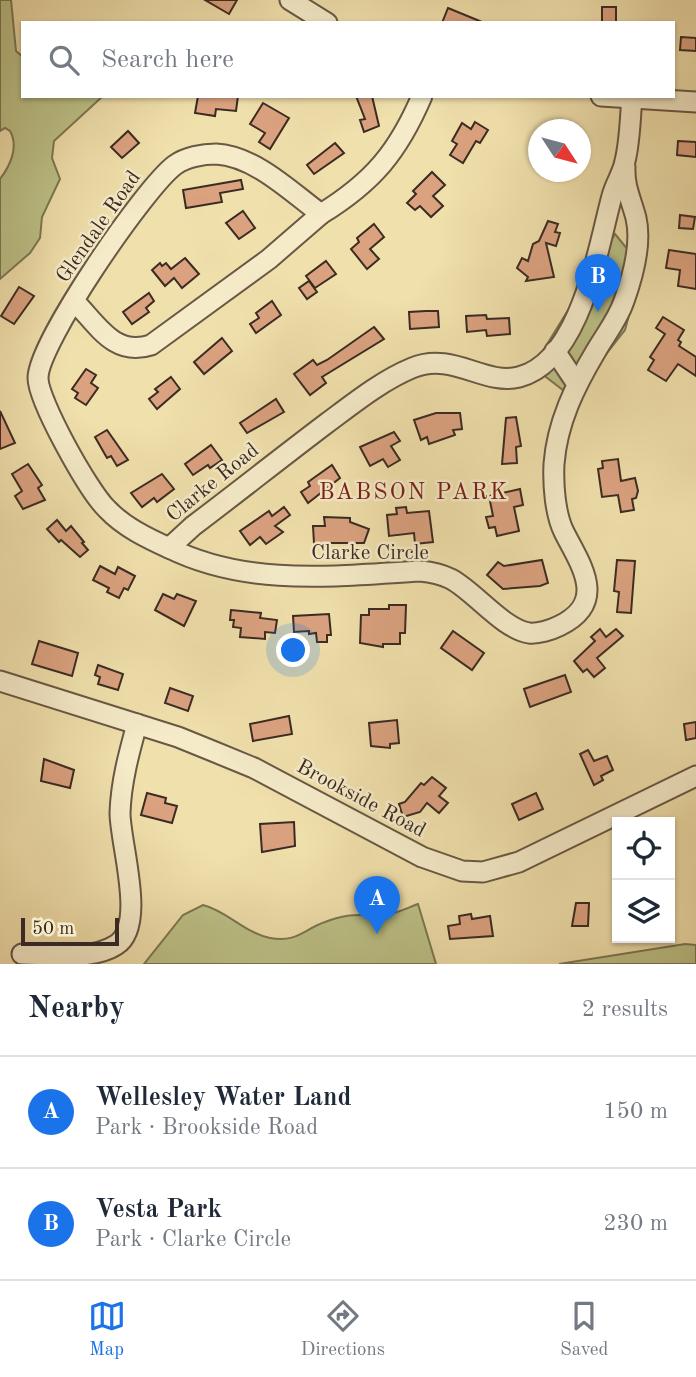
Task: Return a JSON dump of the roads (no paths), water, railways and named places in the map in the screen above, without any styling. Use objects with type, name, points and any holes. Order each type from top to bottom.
[{"type":"street","points":[[290,0],[324,21]]},
{"type":"street","name":"Glendale Road","points":[[321,214],[242,159],[216,154],[192,157],[177,164],[161,178],[131,216],[74,301],[121,348],[136,350],[151,345],[269,259],[321,214],[363,185],[392,155],[421,98]]},
{"type":"street","points":[[632,98],[696,102]]},
{"type":"street","name":"Clarke Road","points":[[74,301],[47,350],[38,377],[44,399],[57,429],[105,508],[127,526],[169,548],[214,510],[362,397],[414,367],[437,364],[465,366],[494,379],[519,377],[539,368],[555,351],[572,323],[592,277],[612,191],[625,162],[632,98]]},
{"type":"street","name":"Clarke Circle","points":[[169,548],[205,564],[260,576],[420,570],[452,579],[514,627],[528,633],[561,625],[585,600],[588,584],[579,556],[563,530],[554,468],[557,434],[578,384],[616,319],[636,259],[636,219],[627,193],[625,162]]},
{"type":"street","points":[[555,351],[578,384]]},
{"type":"street","name":"Brookside Road","points":[[0,681],[137,724],[254,768],[422,857],[462,871],[483,872],[519,862],[696,776]]},
{"type":"street","points":[[22,954],[100,953],[119,944],[129,929],[132,891],[122,850],[120,814],[122,782],[137,724]]},
{"type":"place","name":"Vesta Park","points":[[598,312]]},
{"type":"place","name":"Wellesley Water Land","points":[[377,934]]},
{"type":"district","name":"BABSON PARK","points":[[414,492]]}]
